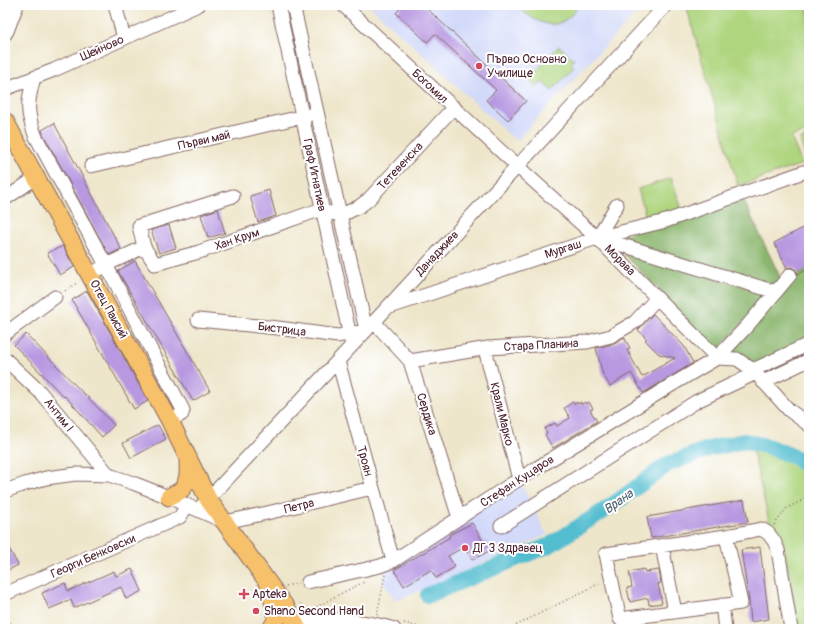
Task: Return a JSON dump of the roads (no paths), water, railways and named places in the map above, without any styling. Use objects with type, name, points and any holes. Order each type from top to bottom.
[{"type":"main road","name":"Отец Паисий","points":[[5,121],[170,421],[188,457],[198,505],[225,522],[287,609],[296,625]]},
{"type":"main road","points":[[169,497],[180,491],[185,485],[188,476],[188,457]]},
{"type":"main road","points":[[269,584],[276,614],[276,620],[271,629]]},
{"type":"main road","points":[[279,629],[296,625]]},
{"type":"street","points":[[5,34],[16,5]]},
{"type":"street","points":[[115,5],[124,38]]},
{"type":"street","name":"Шейново","points":[[5,89],[34,78],[198,5]]},
{"type":"street","name":"Граф Игнатиев","points":[[278,5],[351,339]]},
{"type":"street","name":"Граф Игнатиев","points":[[293,5],[340,214],[370,326]]},
{"type":"street","name":"Богомил","points":[[343,5],[517,166]]},
{"type":"street","name":"Данаджиев","points":[[180,517],[198,505],[338,360],[351,339],[370,326],[665,5]]},
{"type":"street","points":[[34,78],[29,95],[28,111],[31,125],[36,137],[183,410],[182,414],[170,421]]},
{"type":"street","name":"Тетевенска","points":[[340,214],[360,206],[368,200],[454,107]]},
{"type":"street","name":"Първи май","points":[[91,166],[317,113]]},
{"type":"street","name":"Морава","points":[[517,166],[597,238],[718,358]]},
{"type":"street","name":"Мургаш","points":[[386,308],[597,238],[666,221],[809,170]]},
{"type":"street","points":[[7,194],[36,177]]},
{"type":"street","points":[[90,275],[106,265],[144,247],[138,226],[233,196]]},
{"type":"street","points":[[617,205],[597,238],[776,292]]},
{"type":"street","name":"Хан Крум","points":[[144,247],[155,264],[199,252],[316,211],[340,214]]},
{"type":"street","name":"Стефан Куцаров","points":[[308,582],[380,566],[390,562],[519,479],[718,358],[790,275]]},
{"type":"street","points":[[5,334],[55,297]]},
{"type":"street","name":"Стара Планина","points":[[410,361],[485,348],[587,342],[610,336],[636,322],[657,298]]},
{"type":"street","name":"Бистрица","points":[[198,320],[278,328],[351,339]]},
{"type":"street","name":"Сердика","points":[[370,326],[410,361],[459,518]]},
{"type":"street","points":[[501,526],[697,401],[758,375],[774,361],[809,344]]},
{"type":"street","name":"Крали Марко","points":[[485,348],[519,479]]},
{"type":"street","points":[[718,358],[737,359],[758,375],[789,410],[809,425]]},
{"type":"street","name":"Антим I","points":[[5,359],[40,392],[109,475]]},
{"type":"street","name":"Троян","points":[[338,360],[390,562]]},
{"type":"street","points":[[758,375],[782,373],[809,360]]},
{"type":"street","points":[[774,361],[782,373]]},
{"type":"street","points":[[5,491],[46,478],[76,474],[109,475],[169,497],[198,505]]},
{"type":"street","name":"Петра","points":[[225,522],[372,488]]},
{"type":"street","name":"Георги Бенковски","points":[[5,594],[180,517]]},
{"type":"street","points":[[726,536],[741,603],[620,619],[606,554],[761,530],[768,533],[778,550],[791,629]]},
{"type":"street","points":[[662,546],[675,612]]},
{"type":"street","points":[[722,605],[725,629]]},
{"type":"street","points":[[296,625],[323,619],[375,624],[394,629]]},
{"type":"waterway","name":"Врана","points":[[428,595],[550,545],[611,506],[668,464],[708,449],[744,441],[767,446],[792,456],[804,465],[809,466]]},
{"type":"place","name":"Първо Основно Училище","points":[[479,66]]},
{"type":"place","name":"ДГ 3 Здравец","points":[[465,548]]},
{"type":"place","name":"Apteka","points":[[244,594]]},
{"type":"place","name":"Shano Second Hand","points":[[256,611]]}]
